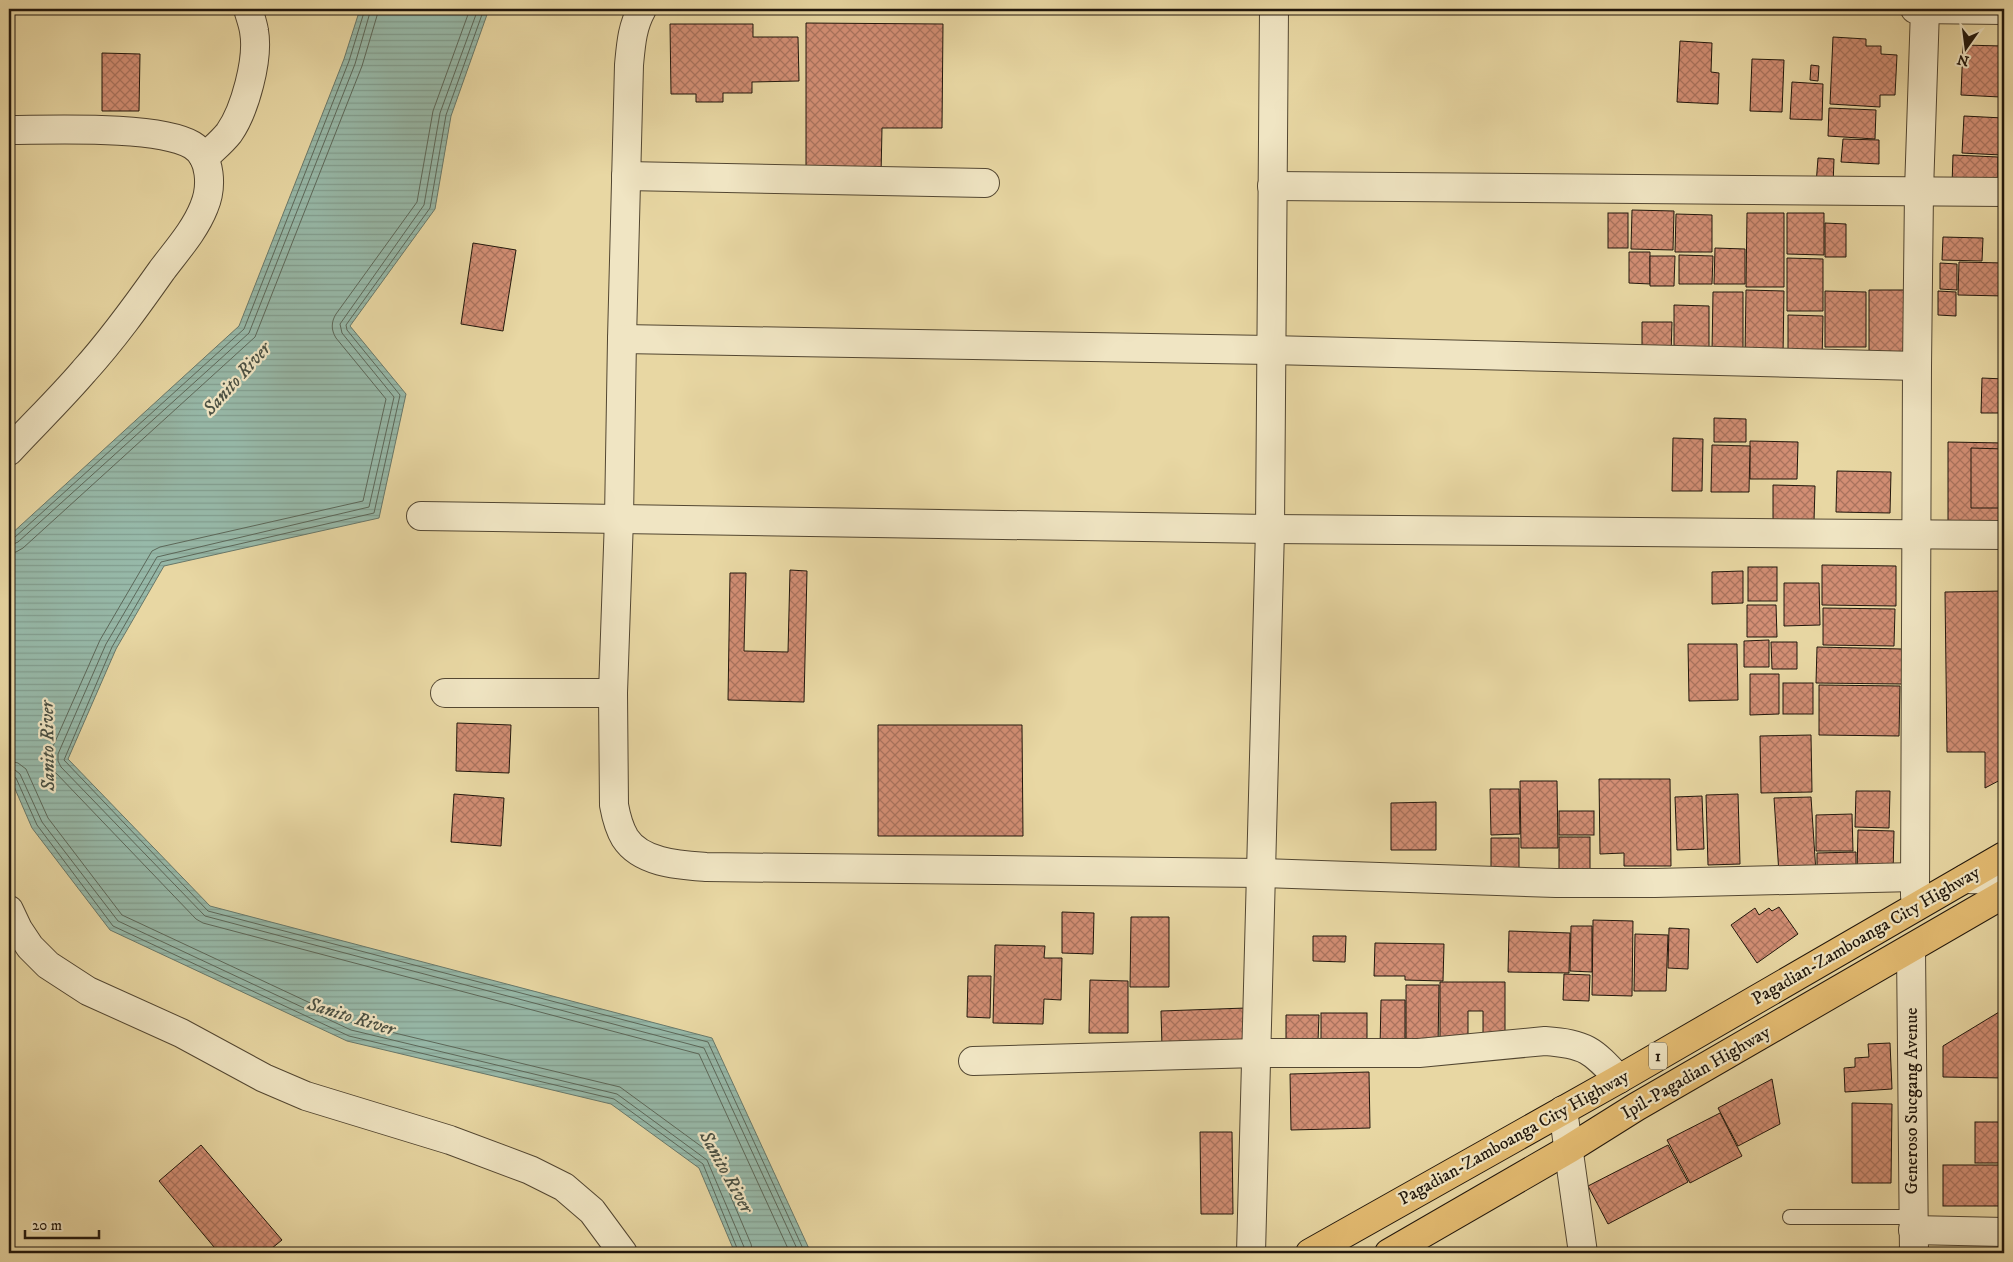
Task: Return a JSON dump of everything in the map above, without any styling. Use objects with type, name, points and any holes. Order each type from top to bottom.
[{"type":"main road","name":"Pagadian-Zamboanga City Highway","points":[[1310,1253],[1619,1079],[2004,856]]},
{"type":"main road","name":"Ipil-Pagadian Highway","points":[[1389,1253],[1569,1149],[1636,1107],[2004,894]]},
{"type":"street","points":[[204,158],[229,133],[240,112],[248,86],[254,58],[254,33],[248,9]]},
{"type":"street","points":[[642,9],[635,22],[631,41],[613,693],[614,805],[618,823],[625,838],[636,851],[679,865],[706,867],[1261,873],[1556,883],[1655,883],[1915,877]]},
{"type":"street","points":[[1251,1253],[1270,529],[1274,9]]},
{"type":"street","points":[[1915,9],[2004,10]]},
{"type":"street","points":[[1915,907],[1917,366],[1919,191],[1925,9]]},
{"type":"street","points":[[9,130],[132,132],[177,139],[193,146],[204,158],[209,175],[209,192],[194,226],[130,315],[101,351],[9,451]]},
{"type":"street","points":[[626,176],[985,182]]},
{"type":"street","points":[[1272,186],[2004,192]]},
{"type":"street","points":[[622,338],[1270,350],[1917,366]]},
{"type":"street","points":[[421,516],[1270,529],[2004,535]]},
{"type":"street","points":[[445,693],[613,693]]},
{"type":"street","points":[[1965,879],[2004,880]]},
{"type":"street","points":[[9,910],[18,929],[30,947],[48,964],[88,991],[181,1033],[264,1078],[306,1096],[450,1140],[530,1170],[564,1187],[592,1211],[623,1253]]},
{"type":"street","name":"Generoso Sucgang Avenue","points":[[1911,949],[1913,1233]]},
{"type":"street","points":[[973,1060],[1257,1053],[1420,1053],[1545,1041],[1564,1042],[1582,1047],[1596,1054],[1619,1079]]},
{"type":"street","points":[[1563,1110],[1583,1253]]},
{"type":"street","points":[[1913,1233],[2004,1232]]},
{"type":"lane","points":[[1790,1217],[1913,1233]]},
{"type":"water","name":"Sanito River","points":[[360,9],[489,9],[451,116],[435,209],[350,326],[406,394],[379,518],[164,566],[116,649],[68,759],[210,906],[712,1038],[811,1253],[735,1253],[699,1168],[611,1104],[347,1041],[110,930],[32,828],[9,775],[9,536],[239,326],[344,59]]},
{"type":"building","points":[[806,23],[943,24],[942,128],[882,128],[881,175],[806,174]]},
{"type":"building","points":[[670,24],[753,24],[753,37],[798,37],[799,81],[752,82],[752,93],[723,93],[723,102],[696,102],[696,94],[671,94]]},
{"type":"building","points":[[1833,37],[1866,39],[1866,46],[1881,46],[1881,54],[1897,55],[1895,95],[1880,95],[1880,107],[1830,104]]},
{"type":"building","points":[[1680,41],[1712,43],[1711,72],[1719,73],[1718,104],[1677,102]]},
{"type":"building","points":[[1963,45],[2002,46],[2000,97],[1961,95]]},
{"type":"building","points":[[102,53],[140,54],[139,111],[102,111]]},
{"type":"building","points":[[1752,59],[1784,60],[1782,112],[1750,111]]},
{"type":"building","points":[[1811,65],[1819,66],[1818,81],[1810,80]]},
{"type":"building","points":[[1792,82],[1823,84],[1822,120],[1790,119]]},
{"type":"building","points":[[1829,108],[1876,110],[1875,139],[1828,136]]},
{"type":"building","points":[[1964,116],[2003,118],[2001,155],[1962,153]]},
{"type":"building","points":[[2004,119],[2004,152],[2003,152]]},
{"type":"building","points":[[1843,139],[1879,140],[1879,164],[1841,162]]},
{"type":"building","points":[[1953,155],[1998,157],[1998,186],[1952,185]]},
{"type":"building","points":[[2001,157],[2004,158],[2004,185],[2000,185]]},
{"type":"building","points":[[1818,158],[1834,159],[1833,186],[1816,185]]},
{"type":"building","points":[[1632,210],[1674,211],[1673,250],[1631,249]]},
{"type":"building","points":[[1608,213],[1628,213],[1628,248],[1608,248]]},
{"type":"building","points":[[1747,213],[1784,213],[1784,287],[1746,287]]},
{"type":"building","points":[[1787,213],[1824,213],[1824,255],[1787,254]]},
{"type":"building","points":[[1676,214],[1712,215],[1712,252],[1675,252]]},
{"type":"building","points":[[1825,223],[1846,224],[1846,257],[1825,257]]},
{"type":"building","points":[[1943,237],[1983,238],[1982,261],[1942,260]]},
{"type":"building","points":[[473,243],[516,250],[503,331],[461,324]]},
{"type":"building","points":[[1715,248],[1745,249],[1745,284],[1714,284]]},
{"type":"building","points":[[1629,252],[1650,252],[1650,284],[1629,283]]},
{"type":"building","points":[[1679,255],[1713,256],[1712,284],[1679,284]]},
{"type":"building","points":[[1650,256],[1675,256],[1674,286],[1650,286]]},
{"type":"building","points":[[1787,258],[1823,259],[1823,311],[1787,311]]},
{"type":"building","points":[[1959,262],[2004,263],[2004,296],[1958,295]]},
{"type":"building","points":[[1940,263],[1957,264],[1957,290],[1940,289]]},
{"type":"building","points":[[1746,290],[1784,291],[1783,357],[1745,356]]},
{"type":"building","points":[[1869,290],[1904,290],[1904,356],[1869,355]]},
{"type":"building","points":[[1825,291],[1866,292],[1866,347],[1825,347]]},
{"type":"building","points":[[1938,291],[1956,292],[1956,316],[1938,315]]},
{"type":"building","points":[[1713,292],[1743,292],[1743,353],[1712,352]]},
{"type":"building","points":[[1674,305],[1709,306],[1709,356],[1674,356]]},
{"type":"building","points":[[1788,315],[1823,316],[1822,362],[1788,362]]},
{"type":"building","points":[[1642,322],[1672,322],[1671,355],[1642,355]]},
{"type":"building","points":[[1982,378],[2004,379],[2004,413],[1981,413]]},
{"type":"building","points":[[1714,418],[1746,419],[1746,442],[1714,442]]},
{"type":"building","points":[[1673,438],[1703,439],[1702,491],[1672,491]]},
{"type":"building","points":[[1750,441],[1798,442],[1797,479],[1750,479]]},
{"type":"building","points":[[1948,442],[2004,443],[2004,528],[1948,529]]},
{"type":"building","points":[[1712,445],[1750,446],[1749,492],[1711,492]]},
{"type":"building","points":[[1971,448],[2004,449],[2004,508],[1971,508]]},
{"type":"building","points":[[1837,471],[1891,472],[1890,513],[1836,512]]},
{"type":"building","points":[[1773,485],[1815,486],[1814,522],[1773,522]]},
{"type":"building","points":[[1822,565],[1896,566],[1896,606],[1822,605]]},
{"type":"building","points":[[1748,567],[1777,567],[1777,601],[1748,601]]},
{"type":"building","points":[[790,570],[807,571],[804,702],[728,700],[730,573],[746,573],[744,651],[788,652]]},
{"type":"building","points":[[1743,571],[1743,603],[1712,604],[1712,572]]},
{"type":"building","points":[[1784,583],[1819,583],[1820,625],[1784,626]]},
{"type":"building","points":[[2004,591],[2004,778],[1985,788],[1985,752],[1947,752],[1945,592]]},
{"type":"building","points":[[1747,605],[1776,605],[1777,637],[1747,637]]},
{"type":"building","points":[[1823,608],[1895,609],[1894,646],[1823,645]]},
{"type":"building","points":[[1769,640],[1769,667],[1744,667],[1744,641]]},
{"type":"building","points":[[1771,642],[1797,642],[1797,669],[1772,669]]},
{"type":"building","points":[[1688,644],[1737,644],[1738,700],[1689,701]]},
{"type":"building","points":[[1817,647],[1902,649],[1902,684],[1816,683]]},
{"type":"building","points":[[1750,674],[1779,674],[1779,714],[1750,715]]},
{"type":"building","points":[[1783,683],[1813,683],[1813,714],[1783,714]]},
{"type":"building","points":[[1819,685],[1900,686],[1899,736],[1819,735]]},
{"type":"building","points":[[457,723],[511,725],[509,773],[456,771]]},
{"type":"building","points":[[878,725],[1022,725],[1023,836],[878,836]]},
{"type":"building","points":[[1811,735],[1812,792],[1761,793],[1760,736]]},
{"type":"building","points":[[1599,779],[1670,779],[1671,866],[1624,866],[1624,853],[1600,854]]},
{"type":"building","points":[[1520,781],[1557,781],[1558,848],[1521,848]]},
{"type":"building","points":[[1490,789],[1519,789],[1520,834],[1491,835]]},
{"type":"building","points":[[1856,791],[1890,791],[1889,828],[1855,827]]},
{"type":"building","points":[[454,794],[504,798],[501,846],[451,842]]},
{"type":"building","points":[[1738,794],[1740,864],[1708,865],[1706,795]]},
{"type":"building","points":[[1702,796],[1704,849],[1677,850],[1675,797]]},
{"type":"building","points":[[1811,797],[1816,873],[1779,874],[1774,798]]},
{"type":"building","points":[[1436,802],[1436,850],[1391,850],[1391,803]]},
{"type":"building","points":[[1559,811],[1594,811],[1594,835],[1559,835]]},
{"type":"building","points":[[1852,814],[1853,851],[1816,851],[1816,815]]},
{"type":"building","points":[[1858,830],[1894,831],[1893,874],[1857,873]]},
{"type":"building","points":[[1559,837],[1590,837],[1590,877],[1559,877]]},
{"type":"building","points":[[1491,838],[1519,838],[1519,876],[1491,877]]},
{"type":"building","points":[[1856,852],[1856,871],[1817,872],[1817,853]]},
{"type":"building","points":[[1779,907],[1798,934],[1757,963],[1731,925],[1755,908],[1759,915],[1769,908],[1772,911]]},
{"type":"building","points":[[1062,912],[1094,913],[1093,954],[1062,953]]},
{"type":"building","points":[[1131,917],[1169,917],[1169,987],[1130,987]]},
{"type":"building","points":[[1593,920],[1633,921],[1632,996],[1592,995]]},
{"type":"building","points":[[1571,926],[1592,926],[1592,972],[1570,971]]},
{"type":"building","points":[[1669,928],[1689,929],[1688,969],[1668,968]]},
{"type":"building","points":[[1509,931],[1570,933],[1569,973],[1508,972]]},
{"type":"building","points":[[1635,934],[1668,935],[1666,991],[1634,991]]},
{"type":"building","points":[[1313,936],[1346,936],[1345,962],[1313,961]]},
{"type":"building","points":[[1375,943],[1444,944],[1443,981],[1405,980],[1405,976],[1374,976]]},
{"type":"building","points":[[995,945],[1045,946],[1044,958],[1062,958],[1061,1000],[1044,999],[1043,1024],[993,1023]]},
{"type":"building","points":[[1564,974],[1590,975],[1589,1001],[1563,1000]]},
{"type":"building","points":[[968,976],[991,976],[990,1018],[967,1017]]},
{"type":"building","points":[[1090,980],[1128,981],[1128,1033],[1089,1033]]},
{"type":"building","points":[[1440,982],[1505,982],[1505,1044],[1483,1044],[1483,1011],[1468,1011],[1468,1046],[1440,1046]]},
{"type":"building","points":[[1406,985],[1439,985],[1438,1047],[1406,1046]]},
{"type":"building","points":[[1381,1000],[1405,1000],[1405,1048],[1380,1048]]},
{"type":"building","points":[[1246,1008],[1247,1045],[1162,1047],[1161,1011]]},
{"type":"building","points":[[2004,1009],[2004,1078],[1943,1077],[1943,1046]]},
{"type":"building","points":[[1321,1013],[1367,1013],[1367,1043],[1321,1043]]},
{"type":"building","points":[[1286,1015],[1319,1015],[1318,1041],[1286,1040]]},
{"type":"building","points":[[1890,1043],[1892,1089],[1845,1092],[1844,1068],[1855,1067],[1855,1058],[1869,1057],[1868,1044]]},
{"type":"building","points":[[1369,1072],[1370,1128],[1291,1130],[1290,1074]]},
{"type":"building","points":[[1772,1079],[1780,1124],[1738,1146],[1718,1108]]},
{"type":"building","points":[[1852,1103],[1892,1104],[1891,1183],[1852,1183]]},
{"type":"building","points":[[1720,1113],[1742,1156],[1690,1183],[1667,1140]]},
{"type":"building","points":[[1975,1122],[2004,1122],[2004,1163],[1975,1163]]},
{"type":"building","points":[[1200,1132],[1232,1132],[1233,1214],[1201,1214]]},
{"type":"building","points":[[201,1145],[282,1240],[266,1253],[219,1253],[159,1181]]},
{"type":"building","points":[[1668,1145],[1688,1182],[1608,1224],[1588,1186]]},
{"type":"building","points":[[1943,1165],[2001,1165],[2001,1206],[1943,1206]]}]
